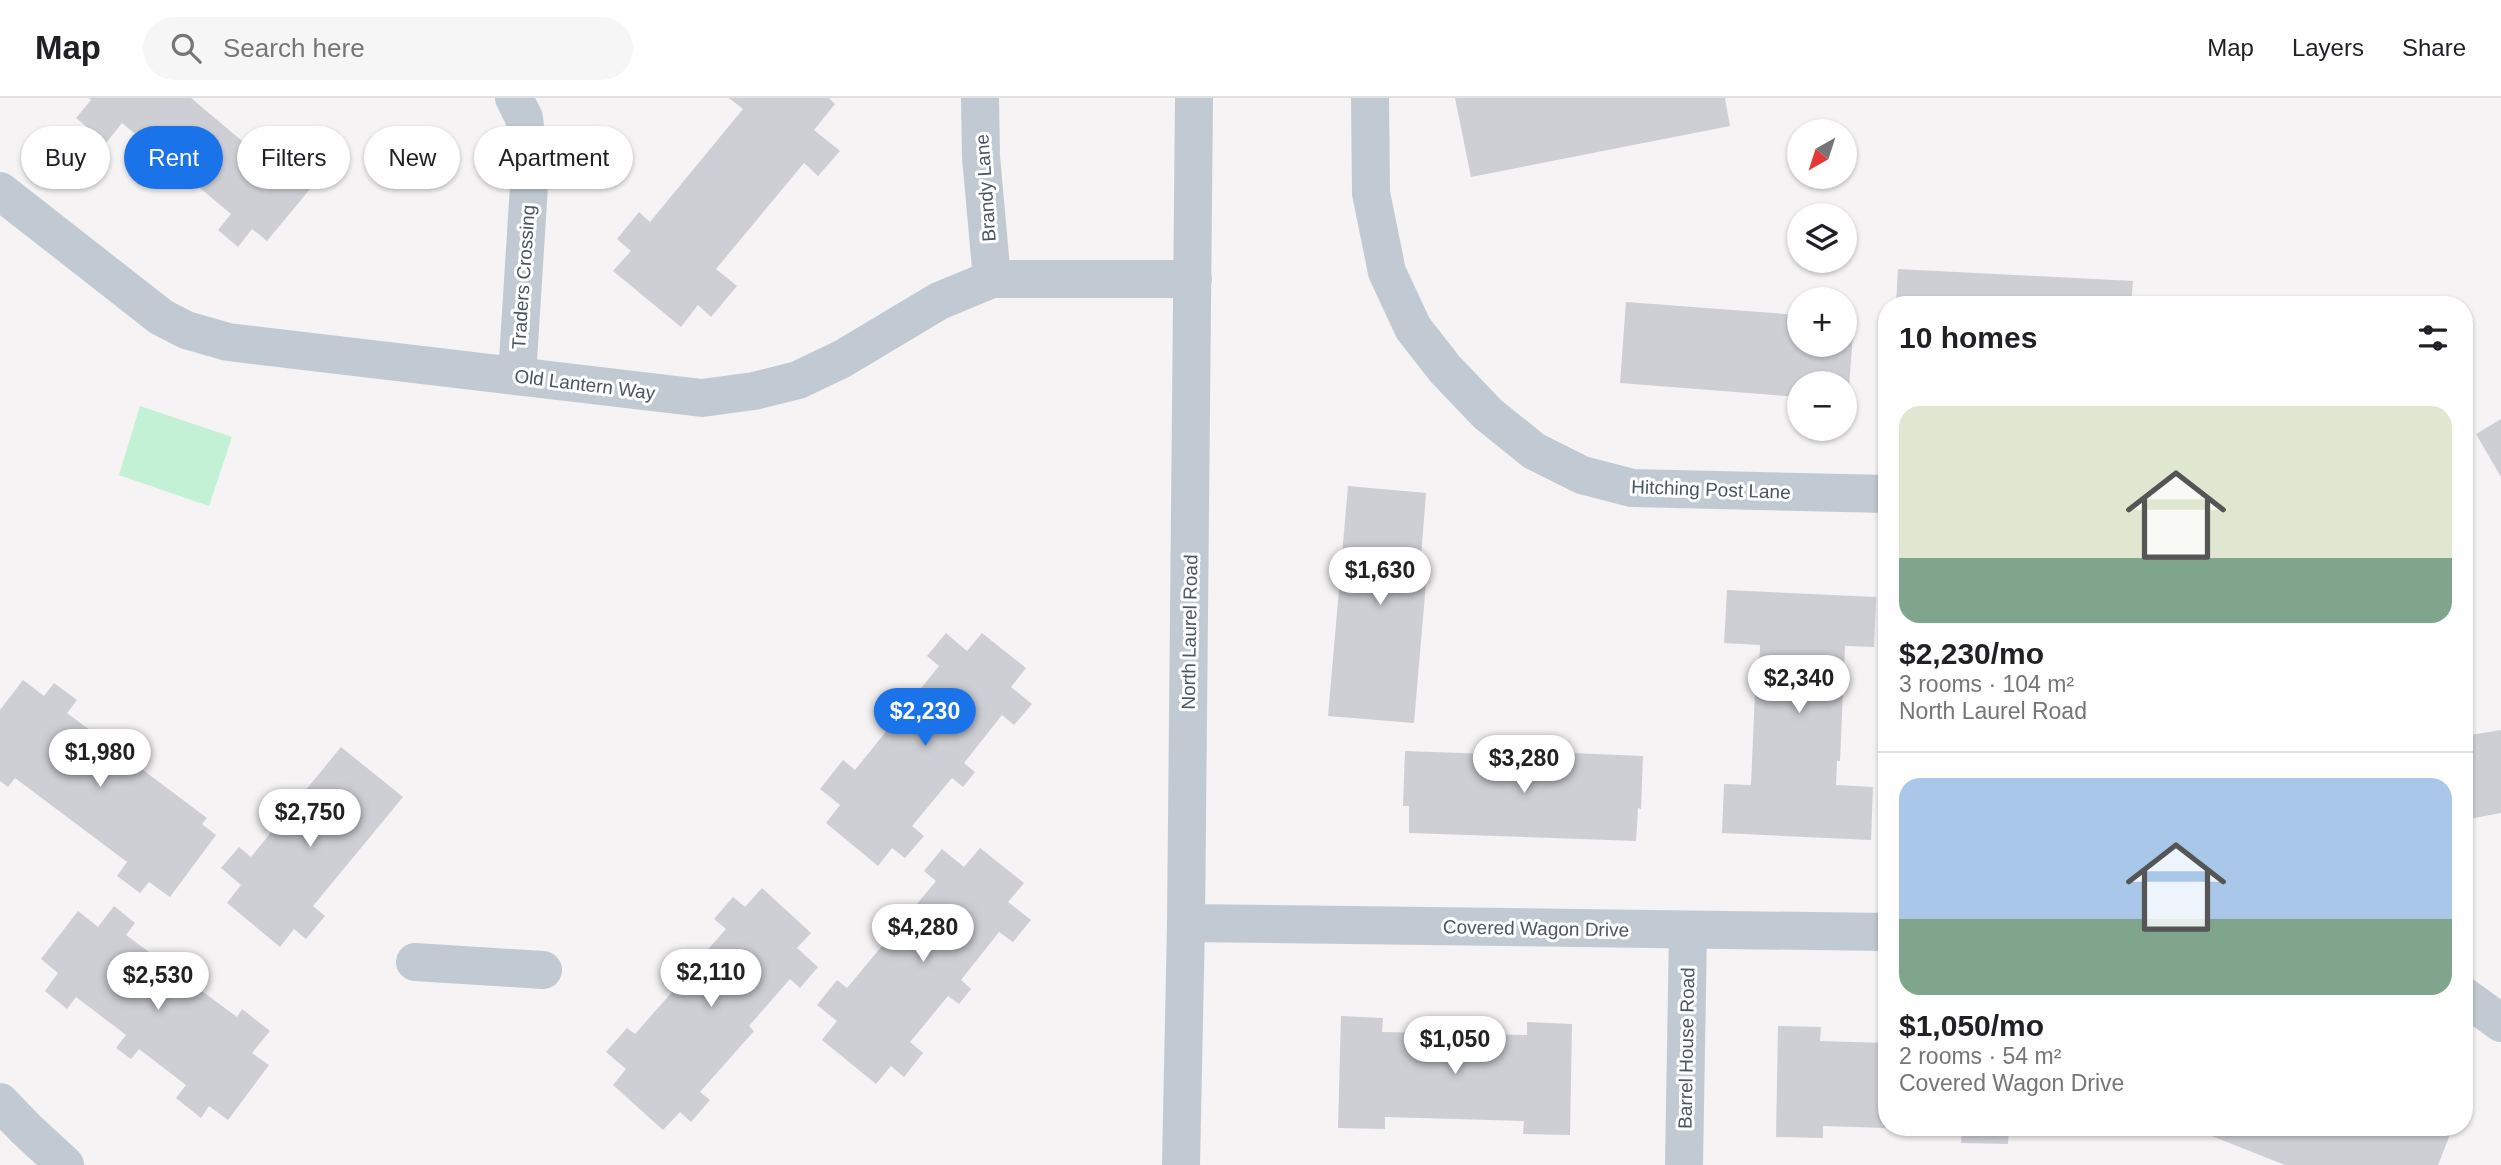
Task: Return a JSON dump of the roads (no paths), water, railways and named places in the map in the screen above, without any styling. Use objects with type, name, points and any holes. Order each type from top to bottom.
[{"type":"street","name":"Traders Crossing","points":[[514,98],[524,118],[530,170],[517,376]]},
{"type":"street","name":"Brandy Lane","points":[[980,98],[981,157],[992,279]]},
{"type":"street","name":"North Laurel Road","points":[[1181,1165],[1194,98]]},
{"type":"street","name":"Hitching Post Lane","points":[[1370,98],[1371,193],[1387,272],[1413,328],[1445,369],[1479,405],[1534,451],[1582,475],[1632,488],[1878,494]]},
{"type":"street","name":"Old Lantern Way","points":[[0,191],[161,317],[186,330],[228,342],[702,398],[754,391],[798,380],[842,359],[939,301],[992,279],[1193,278]]},
{"type":"street","name":"Covered Wagon Drive","points":[[1186,923],[1878,932]]},
{"type":"street","name":"Barrel House Road","points":[[1684,1165],[1688,930]]},
{"type":"street","points":[[415,962],[543,970]]},
{"type":"street","points":[[2473,1003],[2501,1023]]},
{"type":"street","points":[[0,1102],[65,1165]]}]
